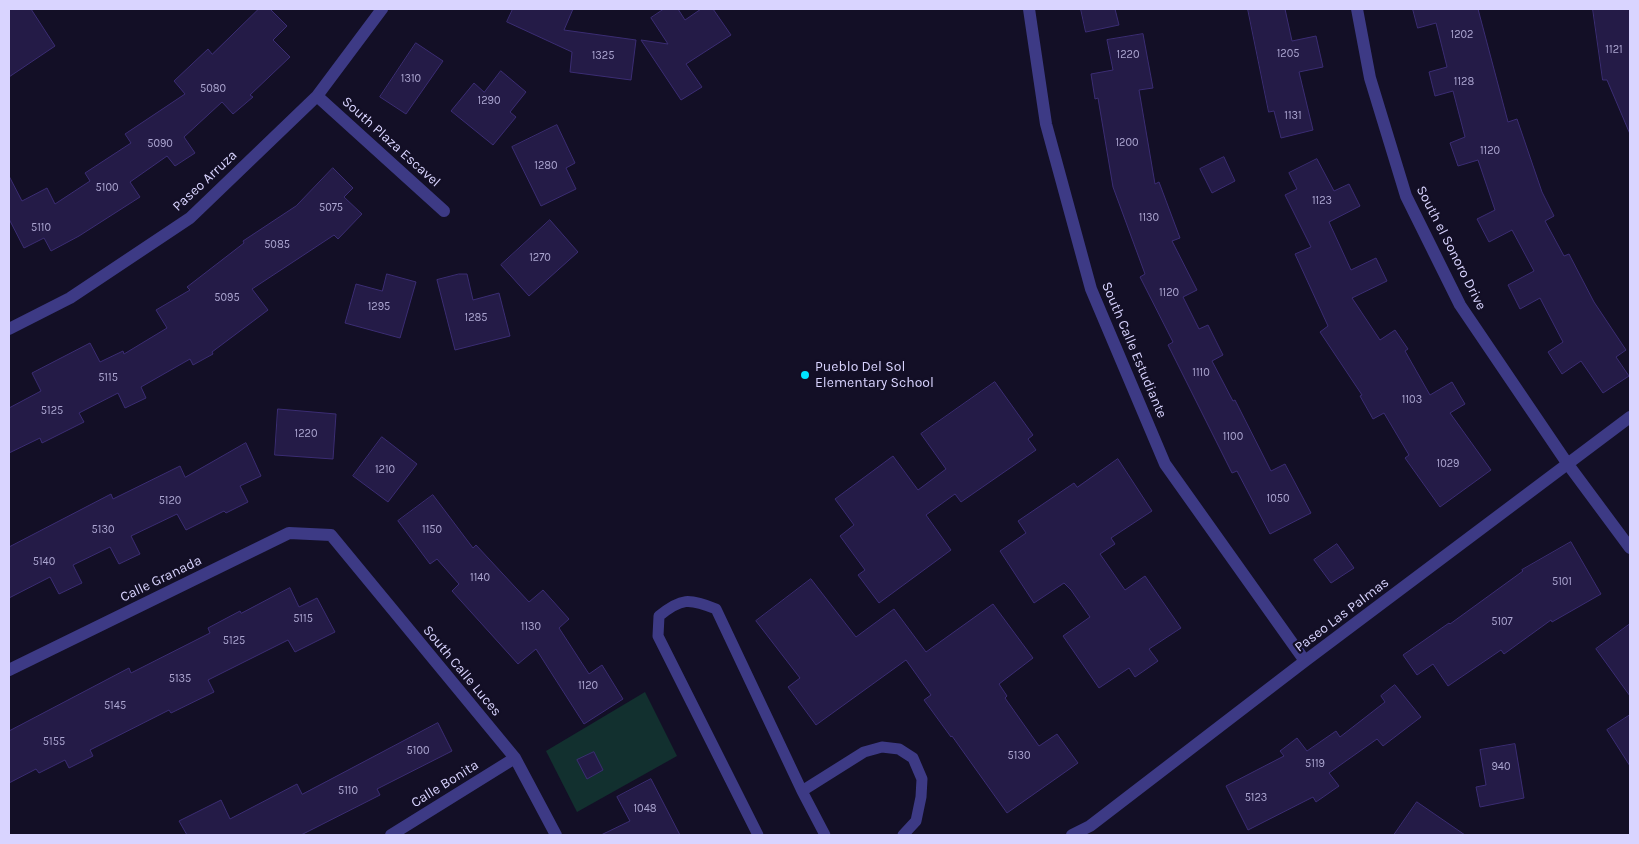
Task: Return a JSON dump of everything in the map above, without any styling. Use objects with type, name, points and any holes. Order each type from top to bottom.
[{"type":"street","name":"Paseo Arruza","points":[[9,329],[70,298],[190,218],[317,96],[382,9]]},
{"type":"street","name":"South Calle Estudiante","points":[[1029,9],[1046,124],[1094,298],[1165,464],[1305,661]]},
{"type":"street","name":"South el Sonoro Drive","points":[[1357,9],[1370,78],[1406,196],[1460,304],[1567,463],[1630,548]]},
{"type":"street","name":"South Plaza Escavel","points":[[317,96],[444,211]]},
{"type":"street","name":"Paseo Las Palmas","points":[[1072,835],[1093,831],[1305,661],[1630,417]]},
{"type":"street","name":"Calle Granada","points":[[9,670],[290,534],[331,535]]},
{"type":"street","name":"South Calle Luces","points":[[331,535],[515,758],[556,835]]},
{"type":"street","name":"Calle Bonita","points":[[391,835],[515,758]]},
{"type":"lane","points":[[758,835],[658,636],[659,616],[672,605],[684,601],[699,602],[716,609],[802,791],[825,835]]},
{"type":"lane","points":[[802,791],[864,752],[882,746],[898,749],[913,758],[922,779],[921,797],[916,821],[903,835]]},
{"type":"green space","points":[[645,692],[677,756],[577,812],[546,751]]},
{"type":"building","points":[[9,9],[31,9],[55,46],[9,77]]},
{"type":"building","points":[[259,9],[270,9],[287,26],[273,40],[290,57],[250,95],[253,97],[233,114],[222,102],[184,137],[195,153],[175,166],[167,156],[130,182],[140,197],[79,236],[51,251],[44,238],[24,248],[9,219],[9,176],[22,201],[47,188],[55,204],[90,181],[85,173],[131,143],[125,134],[185,94],[174,81],[208,49],[212,54]]},
{"type":"building","points":[[513,9],[573,9],[564,30],[636,40],[631,80],[570,72],[572,52],[507,22]]},
{"type":"building","points":[[664,9],[678,9],[685,20],[701,9],[713,9],[731,35],[686,64],[702,87],[681,100],[641,40],[668,44],[651,18]]},
{"type":"building","points":[[1081,9],[1115,9],[1119,25],[1086,32]]},
{"type":"building","points":[[1248,9],[1285,9],[1292,41],[1316,36],[1323,67],[1299,72],[1313,130],[1281,138],[1274,111],[1269,112]]},
{"type":"building","points":[[1413,9],[1478,9],[1508,122],[1517,119],[1542,192],[1554,216],[1545,221],[1564,256],[1569,254],[1594,302],[1626,350],[1616,357],[1629,376],[1603,393],[1581,361],[1562,374],[1548,352],[1563,342],[1540,298],[1520,309],[1508,285],[1534,271],[1512,230],[1489,242],[1477,219],[1495,210],[1478,160],[1458,166],[1450,143],[1465,137],[1453,91],[1435,96],[1429,72],[1447,67],[1436,23],[1418,28]]},
{"type":"building","points":[[1593,9],[1630,9],[1630,134],[1607,80],[1603,80]]},
{"type":"building","points":[[1143,34],[1153,88],[1139,90],[1155,184],[1159,182],[1180,238],[1172,241],[1197,290],[1183,297],[1199,329],[1208,325],[1223,355],[1212,361],[1233,401],[1235,400],[1271,471],[1285,464],[1311,513],[1270,534],[1237,471],[1232,473],[1168,345],[1173,342],[1140,277],[1145,274],[1113,187],[1098,98],[1095,99],[1091,74],[1113,70],[1107,40]]},
{"type":"building","points":[[416,43],[443,61],[406,114],[380,97]]},
{"type":"building","points":[[501,71],[526,92],[510,112],[516,117],[493,145],[451,111],[474,83],[484,92]]},
{"type":"building","points":[[557,125],[575,163],[566,168],[576,189],[541,206],[512,147]]},
{"type":"building","points":[[1224,157],[1235,181],[1212,193],[1200,169]]},
{"type":"building","points":[[1317,159],[1334,191],[1349,184],[1360,206],[1329,222],[1351,270],[1376,258],[1387,281],[1352,298],[1380,340],[1395,330],[1408,349],[1405,351],[1430,395],[1452,382],[1465,404],[1450,413],[1491,470],[1440,507],[1405,458],[1409,455],[1384,413],[1373,419],[1360,396],[1362,395],[1320,332],[1328,326],[1295,254],[1311,247],[1285,195],[1297,189],[1289,173]]},
{"type":"building","points":[[333,168],[353,188],[344,197],[362,214],[338,239],[334,235],[252,289],[268,310],[212,352],[213,354],[193,365],[190,359],[141,387],[146,398],[125,408],[118,393],[79,413],[84,422],[42,443],[40,438],[9,453],[9,408],[41,391],[32,373],[90,343],[100,362],[123,351],[124,354],[167,328],[156,310],[190,290],[187,287],[244,243],[243,241],[296,206]]},
{"type":"building","points":[[550,220],[578,252],[529,296],[501,265]]},
{"type":"building","points":[[387,274],[416,282],[400,338],[345,323],[356,284],[382,291]]},
{"type":"building","points":[[459,274],[467,274],[473,300],[499,293],[510,336],[455,350],[437,280]]},
{"type":"building","points":[[995,382],[1033,435],[1028,439],[1036,450],[961,502],[955,494],[926,515],[951,550],[879,603],[858,575],[865,570],[840,536],[854,525],[835,499],[893,456],[918,490],[946,469],[921,434]]},
{"type":"building","points":[[278,409],[336,414],[333,459],[275,455]]},
{"type":"building","points":[[382,437],[417,464],[388,502],[353,476]]},
{"type":"building","points":[[246,443],[261,476],[240,486],[248,502],[226,513],[224,511],[186,530],[177,514],[131,536],[140,554],[119,564],[110,547],[73,565],[82,583],[59,594],[50,577],[9,598],[9,547],[111,494],[113,499],[180,466],[185,477]]},
{"type":"building","points":[[1118,459],[1152,511],[1111,538],[1115,544],[1100,554],[1125,590],[1145,576],[1181,628],[1149,649],[1158,661],[1135,677],[1129,668],[1099,688],[1063,636],[1090,617],[1071,590],[1064,583],[1034,603],[1000,551],[1026,533],[1018,521],[1074,483],[1077,487]]},
{"type":"building","points":[[433,495],[473,548],[476,545],[529,602],[543,590],[569,619],[559,628],[589,674],[602,665],[623,699],[584,724],[536,649],[518,664],[452,591],[459,584],[437,559],[430,564],[398,521]]},
{"type":"building","points":[[1571,542],[1601,594],[1552,622],[1551,620],[1504,654],[1501,650],[1448,686],[1433,664],[1417,675],[1403,655],[1450,624],[1522,570]]},
{"type":"building","points":[[1337,544],[1354,568],[1331,583],[1314,560]]},
{"type":"building","points":[[811,579],[856,637],[894,609],[926,652],[993,604],[1033,658],[999,684],[1007,696],[1005,698],[1039,746],[1057,734],[1078,763],[1007,813],[924,700],[931,695],[906,660],[816,725],[788,687],[800,678],[756,621]]},
{"type":"building","points":[[290,588],[299,607],[317,598],[335,632],[295,652],[288,640],[208,680],[214,692],[171,713],[169,710],[90,750],[93,756],[69,768],[65,760],[39,773],[36,769],[9,783],[9,731],[129,668],[131,673],[210,633],[208,628]]},
{"type":"building","points":[[1630,624],[1630,696],[1596,649]]},
{"type":"building","points":[[1395,685],[1421,717],[1383,746],[1377,739],[1329,773],[1339,786],[1316,802],[1313,797],[1248,830],[1226,786],[1284,756],[1280,751],[1297,738],[1307,751],[1336,731],[1340,737],[1385,702],[1381,696]]},
{"type":"building","points":[[1630,715],[1630,766],[1607,730]]},
{"type":"building","points":[[438,723],[452,751],[377,789],[380,795],[301,835],[187,835],[179,821],[221,800],[230,819],[297,784],[302,794]]},
{"type":"building","points":[[1515,744],[1524,798],[1480,807],[1476,787],[1486,785],[1480,750]]},
{"type":"building","points":[[594,752],[603,770],[587,779],[577,760]]},
{"type":"building","points":[[651,779],[680,835],[601,835],[630,821],[617,797]]},
{"type":"building","points":[[1417,802],[1465,835],[1394,835]]},
{"type":"place","name":"Pueblo Del Sol Elementary School","points":[[805,375]]}]
